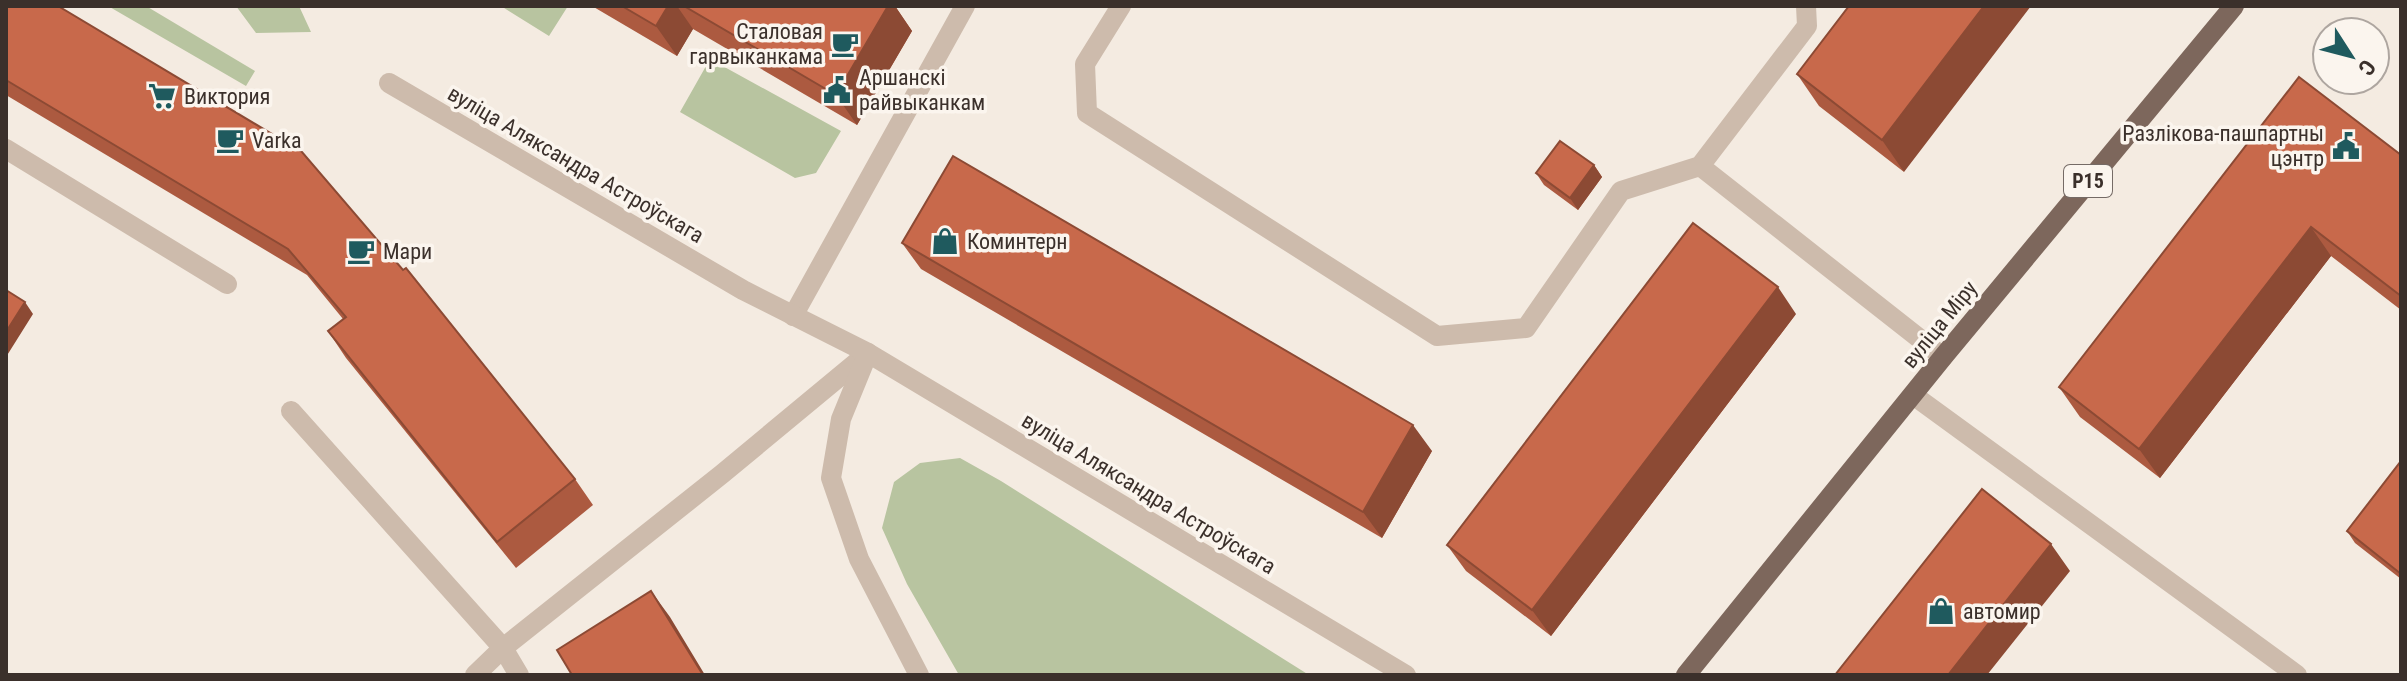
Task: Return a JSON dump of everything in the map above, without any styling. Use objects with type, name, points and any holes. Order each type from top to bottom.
[{"type":"main road","name":"вуліца Міру","points":[[1686,675],[1943,357],[2234,6]]},
{"type":"street","points":[[793,316],[965,6]]},
{"type":"street","points":[[1121,6],[1085,64],[1087,113],[1437,336],[1526,328],[1621,191],[1700,166],[1807,26],[1806,6]]},
{"type":"street","name":"вуліца Аляксандра Астроўскага","points":[[389,83],[743,290],[868,353],[1406,675]]},
{"type":"street","points":[[6,149],[227,284]]},
{"type":"street","points":[[1700,166],[1943,357]]},
{"type":"street","points":[[475,675],[503,648],[711,483],[868,353]]},
{"type":"street","points":[[868,353],[841,419],[831,478],[859,559],[919,675]]},
{"type":"street","points":[[1913,395],[2297,675]]},
{"type":"street","points":[[291,411],[503,648],[519,675]]},
{"type":"green space","points":[[108,6],[146,6],[255,71],[246,86]]},
{"type":"green space","points":[[236,6],[299,6],[311,32],[256,33]]},
{"type":"green space","points":[[501,6],[568,6],[549,36]]},
{"type":"green space","points":[[710,59],[841,131],[816,173],[795,178],[680,112]]},
{"type":"green space","points":[[960,458],[1309,675],[959,675],[907,584],[882,528],[894,482],[920,463]]},
{"type":"building","points":[[6,6],[58,6],[302,152],[403,270],[406,268],[575,479],[497,542],[328,331],[346,317],[288,249],[6,80]]},
{"type":"building","points":[[622,6],[668,6],[656,26]]},
{"type":"building","points":[[684,6],[888,6],[836,95]]},
{"type":"building","points":[[1849,6],[1984,6],[1882,140],[1797,74]]},
{"type":"building","points":[[2299,77],[2311,86],[2311,96],[2324,96],[2401,155],[2401,296],[2311,227],[2139,449],[2059,387]]},
{"type":"building","points":[[1560,141],[1594,165],[1570,198],[1536,173]]},
{"type":"building","points":[[953,156],[1413,425],[1363,512],[902,243]]},
{"type":"building","points":[[1693,223],[1778,287],[1532,610],[1447,545]]},
{"type":"building","points":[[6,290],[25,302],[6,332]]},
{"type":"building","points":[[2401,461],[2401,574],[2347,531]]},
{"type":"building","points":[[1982,489],[2051,544],[1948,675],[1835,675]]},
{"type":"building","points":[[651,591],[703,675],[572,675],[557,650]]},
{"type":"place","name":"Сталовая гарвыканкама","points":[[845,44]]},
{"type":"place","name":"Аршанскі райвыканкам","points":[[837,90]]},
{"type":"place","name":"Виктория","points":[[162,96]]},
{"type":"place","name":"Varka","points":[[230,140]]},
{"type":"place","name":"Разлікова-пашпартны цэнтр","points":[[2346,146]]},
{"type":"place","name":"Коминтерн","points":[[945,241]]},
{"type":"place","name":"Мари","points":[[361,251]]},
{"type":"place","name":"автомир","points":[[1941,611]]}]
